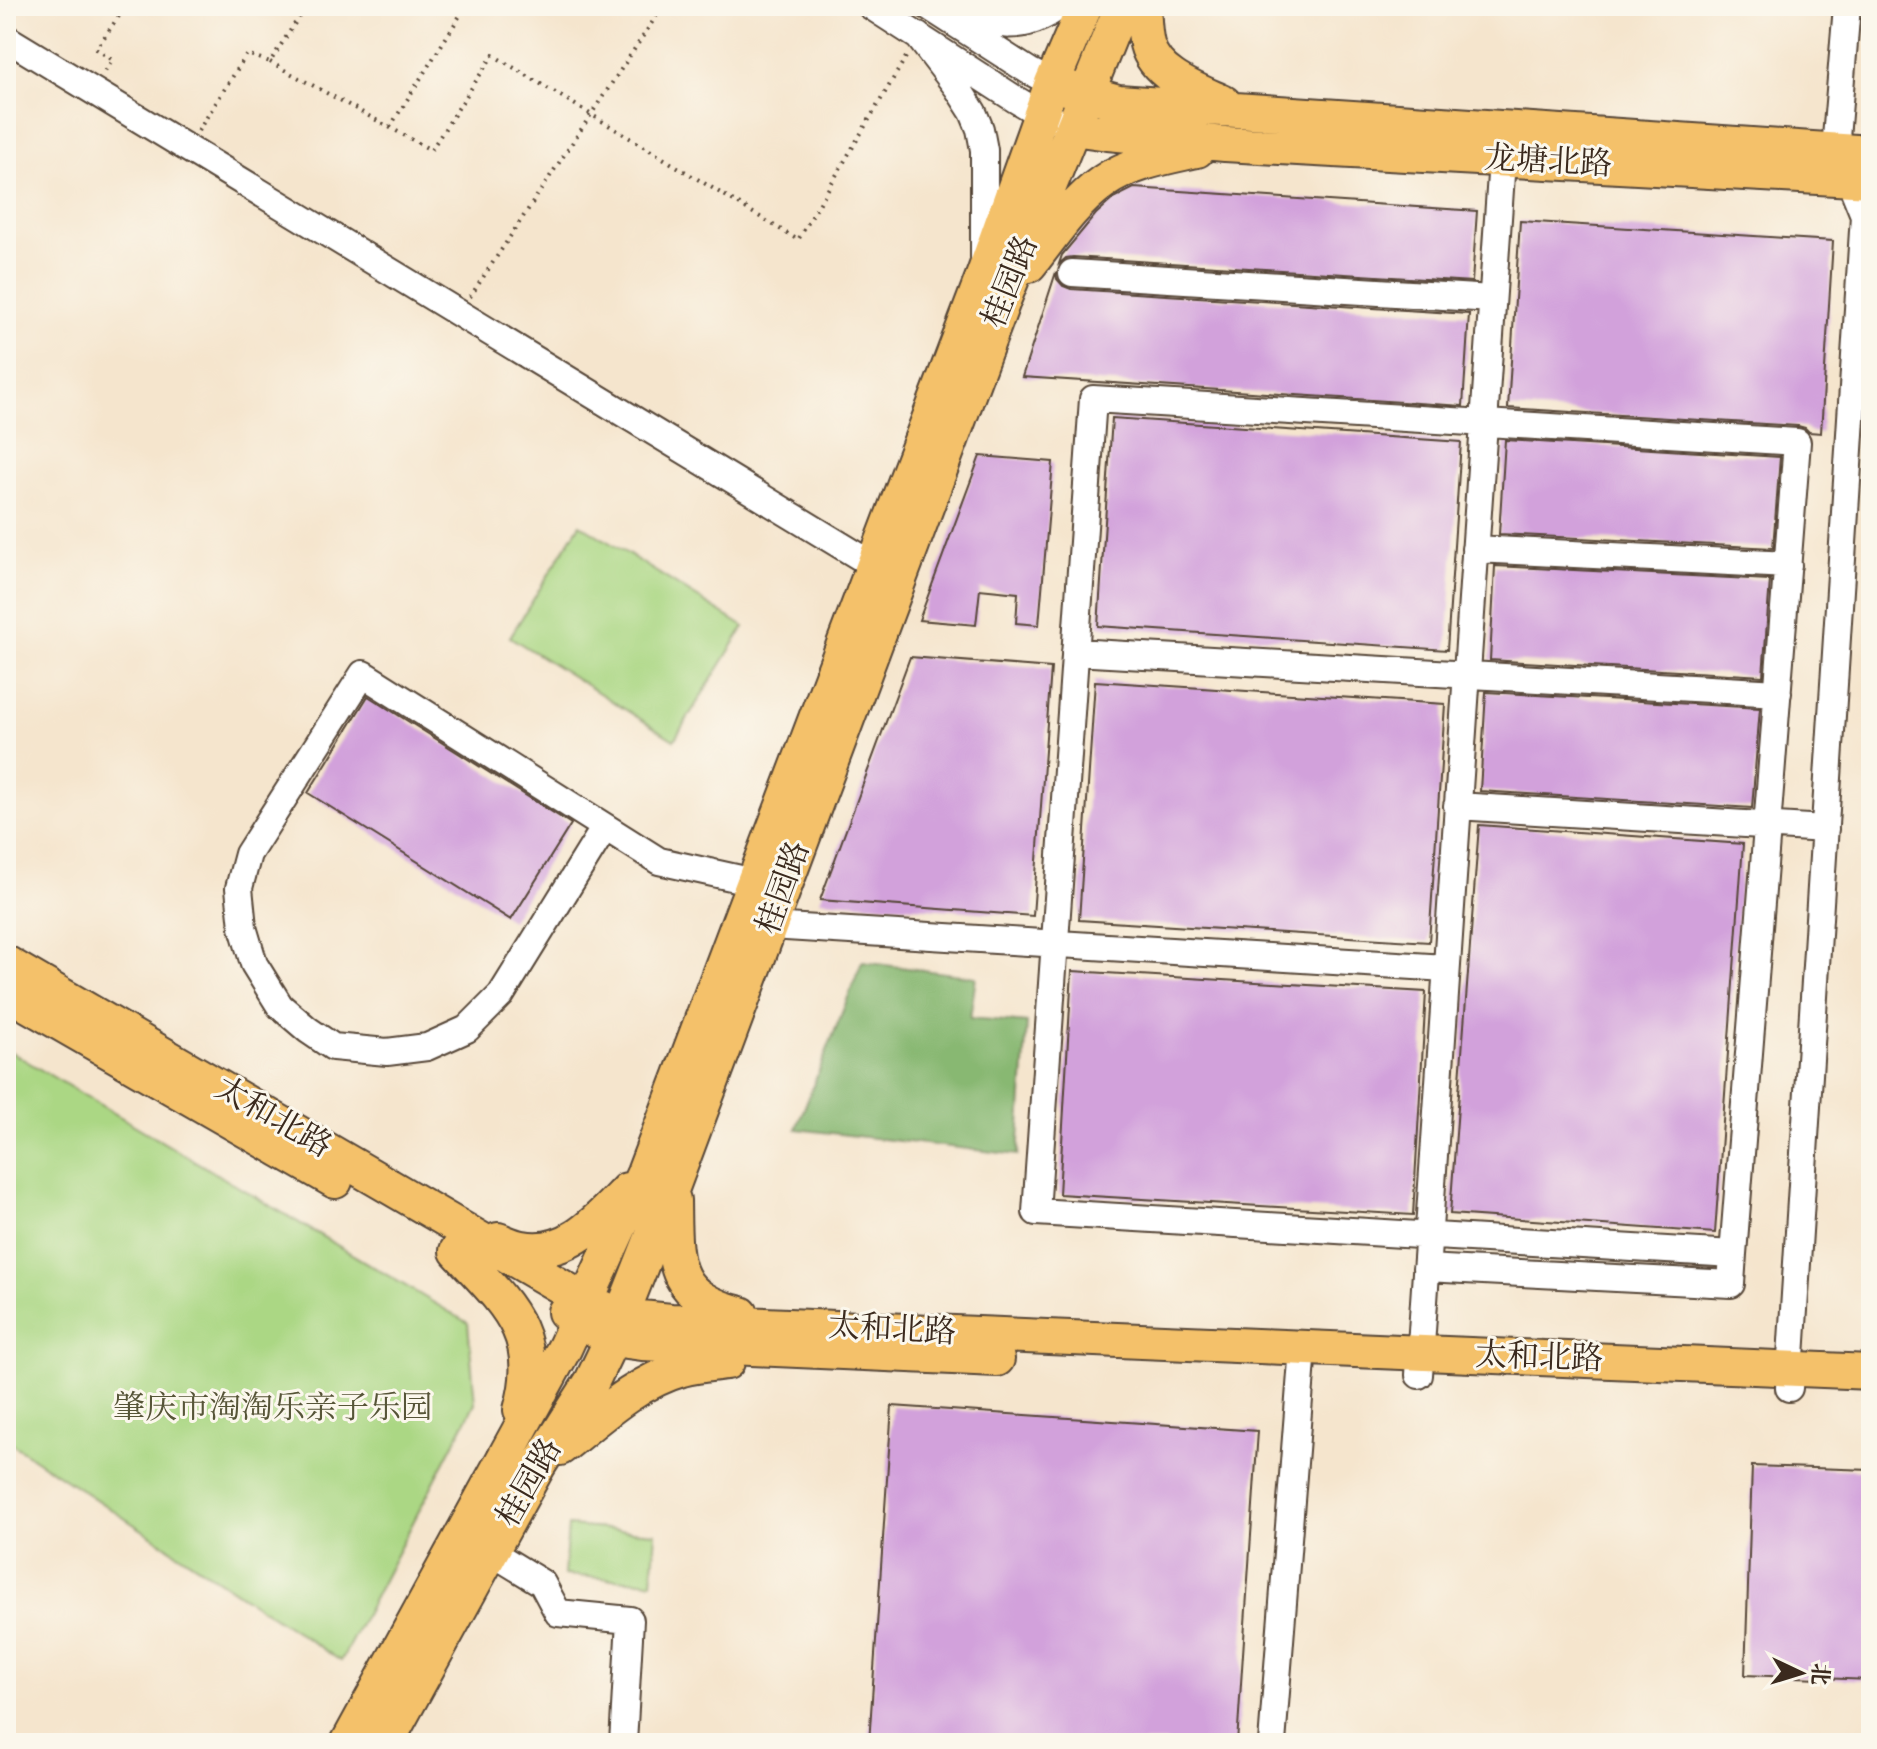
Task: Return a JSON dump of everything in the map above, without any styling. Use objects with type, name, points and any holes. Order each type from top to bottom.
[{"type":"main road","points":[[993,288],[1046,98],[1085,6]]},
{"type":"main road","name":"桂园路","points":[[386,1743],[538,1466],[592,1381],[617,1327],[659,1179],[770,926],[886,572],[993,288],[1073,128],[1122,6]]},
{"type":"main road","points":[[1143,6],[1147,44],[1154,60],[1178,80],[1238,111]]},
{"type":"main road","name":"龙塘北路","points":[[1046,98],[1087,95],[1118,102],[1857,165]]},
{"type":"main road","points":[[1073,128],[1225,144]]},
{"type":"main road","points":[[993,288],[1104,181],[1129,168],[1225,144]]},
{"type":"main road","name":"龙塘北路","points":[[1225,144],[1502,160],[1857,165]]},
{"type":"main road","points":[[348,1743],[565,1347],[582,1310],[659,1179],[754,882],[886,572]]},
{"type":"main road","name":"太和北路","points":[[6,963],[457,1238]]},
{"type":"main road","name":"太和北路","points":[[6,992],[457,1238],[642,1343],[763,1349],[1302,1359]]},
{"type":"main road","points":[[457,1238],[542,1250],[560,1245],[659,1179]]},
{"type":"main road","points":[[659,1179],[675,1261],[684,1281],[697,1296],[718,1309],[788,1326]]},
{"type":"main road","points":[[457,1238],[508,1307],[525,1341],[526,1393],[509,1447]]},
{"type":"main road","name":"太和北路","points":[[617,1327],[656,1320],[1302,1359],[1789,1378],[1871,1372]]},
{"type":"main road","points":[[538,1466],[631,1392],[683,1369],[741,1361],[763,1349]]},
{"type":"main road","name":"太和北路","points":[[1789,1378],[1871,1391]]},
{"type":"street","points":[[871,6],[918,36],[1046,98]]},
{"type":"street","points":[[929,6],[988,24],[1010,25],[1030,22],[1059,6]]},
{"type":"street","points":[[929,6],[1029,71],[1046,98],[1073,128]]},
{"type":"street","points":[[1789,1378],[1864,215],[1857,165],[1847,6]]},
{"type":"street","points":[[918,36],[957,87],[980,129],[993,288]]},
{"type":"street","points":[[6,38],[886,572]]},
{"type":"street","points":[[1419,1364],[1502,160]]},
{"type":"street","points":[[1072,273],[1492,299]]},
{"type":"street","points":[[1426,1268],[1731,1284],[1797,442],[1093,399],[1036,1212],[1733,1254]]},
{"type":"street","points":[[1475,549],[1788,565]]},
{"type":"street","points":[[1075,652],[1778,693]]},
{"type":"street","points":[[605,827],[501,995],[467,1029],[427,1047],[387,1052],[333,1047],[280,1006],[254,964],[243,927],[239,888],[248,854],[363,674],[659,861],[754,882]]},
{"type":"street","points":[[1457,806],[1825,829]]},
{"type":"street","points":[[770,926],[1446,968]]},
{"type":"street","points":[[1272,1743],[1302,1359]]},
{"type":"street","points":[[491,1552],[542,1583],[558,1613],[630,1620],[623,1743]]},
{"type":"path","points":[[92,90],[113,60],[96,49],[126,6]]},
{"type":"path","points":[[270,62],[306,6]]},
{"type":"path","points":[[390,127],[466,6]]},
{"type":"path","points":[[459,313],[663,6]]},
{"type":"path","points":[[187,148],[247,54],[270,62],[431,150],[493,55],[798,240],[918,36]]},
{"type":"green space","points":[[580,524],[744,627],[674,740],[510,637]]},
{"type":"green space","points":[[862,962],[976,977],[970,1018],[1027,1023],[1018,1155],[796,1129]]},
{"type":"green space","name":"肇庆市淘淘乐亲子乐园","points":[[6,1049],[468,1323],[475,1403],[341,1661],[6,1440]]},
{"type":"green space","points":[[568,1526],[656,1533],[652,1582],[564,1575]]},
{"type":"building","points":[[1134,188],[1477,211],[1472,282],[1073,257],[1059,264],[1062,255],[1096,214],[1114,198]]},
{"type":"building","points":[[1520,221],[1833,241],[1821,433],[1809,432],[1798,426],[1508,408]]},
{"type":"building","points":[[1056,272],[1063,286],[1071,289],[1469,314],[1463,406],[1022,377]]},
{"type":"building","points":[[1112,418],[1461,442],[1447,650],[1098,626]]},
{"type":"building","points":[[1505,440],[1780,457],[1773,548],[1499,534]]},
{"type":"building","points":[[980,456],[1053,462],[1039,625],[1016,623],[1018,593],[980,589],[976,625],[919,620]]},
{"type":"building","points":[[1495,566],[1770,580],[1763,676],[1490,660]]},
{"type":"building","points":[[910,657],[1051,668],[1033,916],[820,900]]},
{"type":"building","points":[[1095,681],[1445,704],[1429,942],[1079,920]]},
{"type":"building","points":[[1486,692],[1760,708],[1752,808],[1480,791]]},
{"type":"building","points":[[368,696],[571,824],[511,920],[308,793]]},
{"type":"building","points":[[1479,825],[1743,844],[1715,1233],[1450,1214]]},
{"type":"building","points":[[1072,971],[1426,992],[1413,1215],[1059,1194]]},
{"type":"building","points":[[892,1406],[1258,1431],[1237,1743],[869,1743]]},
{"type":"building","points":[[1752,1466],[1871,1470],[1871,1680],[1745,1675]]}]
